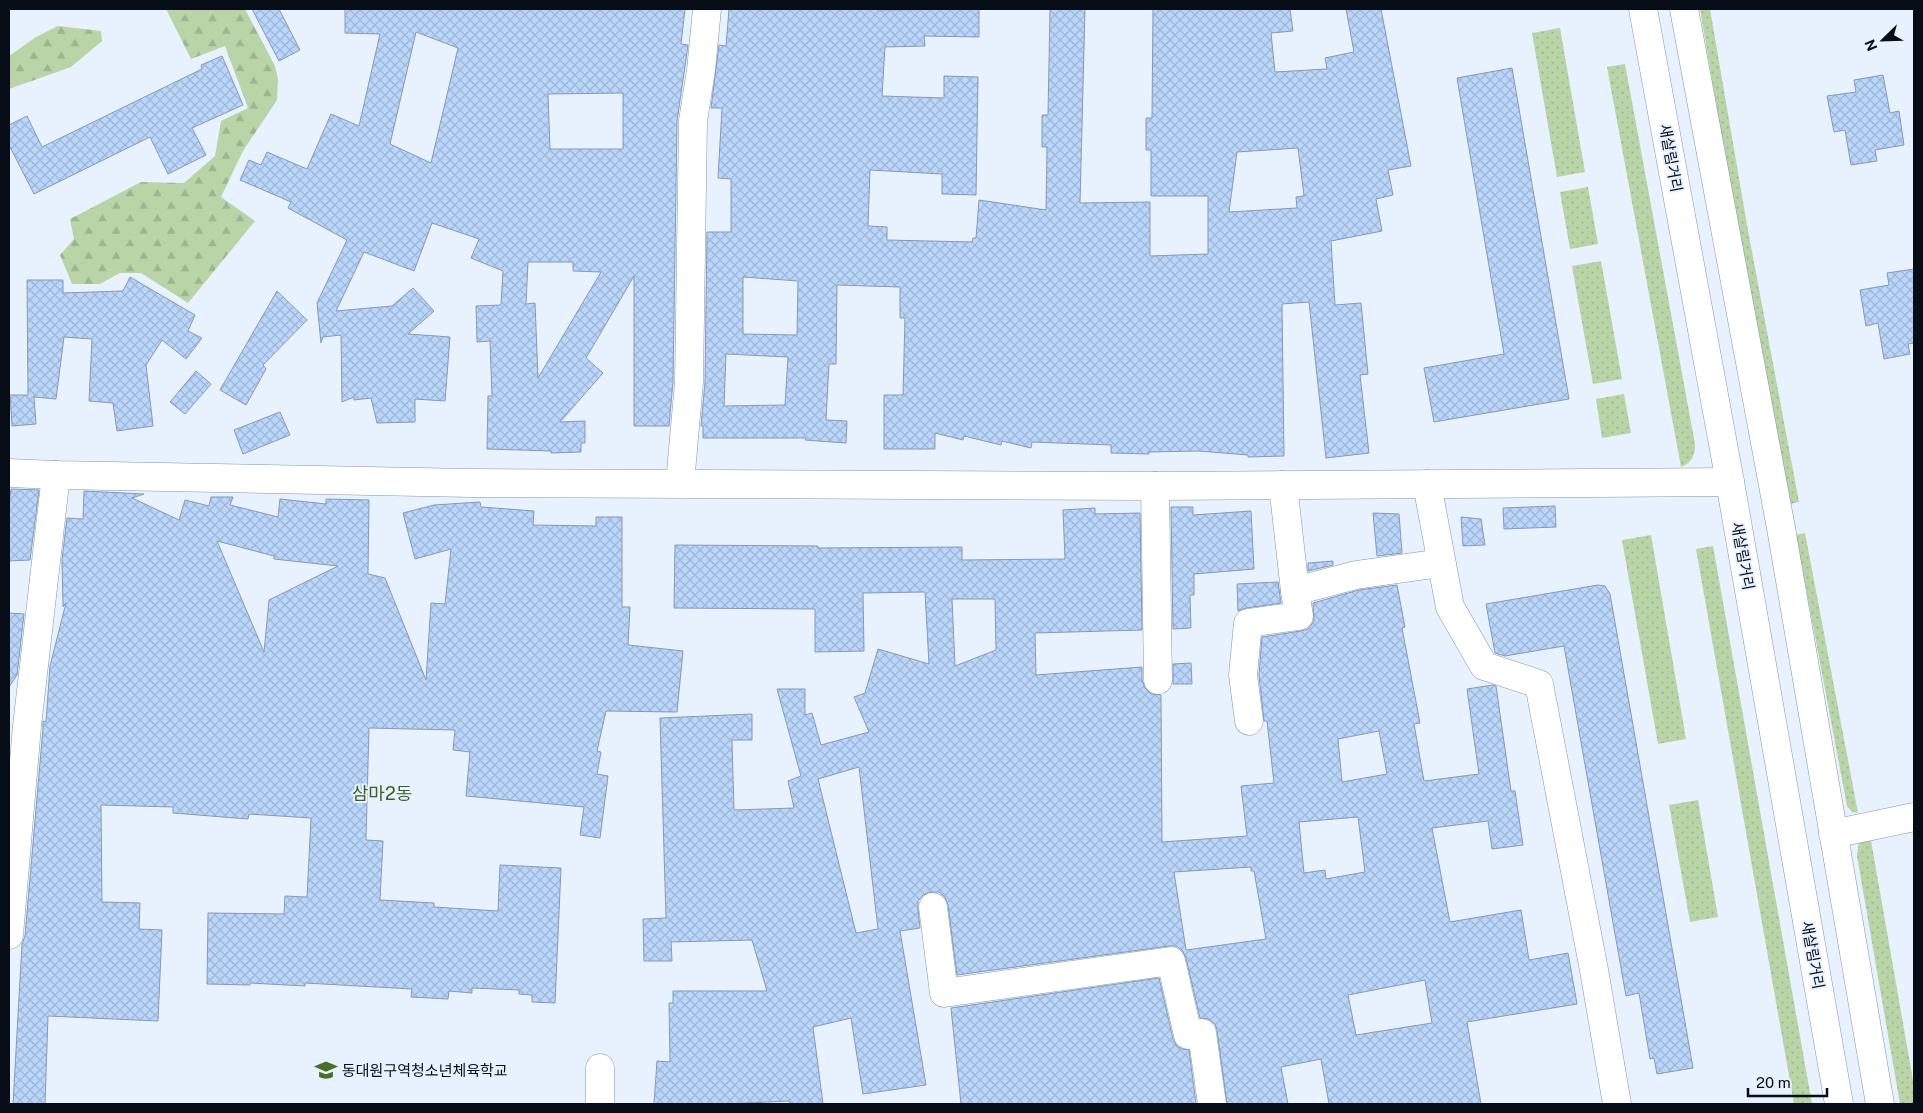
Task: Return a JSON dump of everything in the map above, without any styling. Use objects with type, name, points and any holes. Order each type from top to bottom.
[{"type":"street","points":[[680,483],[689,382],[693,121],[701,70],[707,9]]},
{"type":"street","name":"새살림거리","points":[[1643,9],[1730,482],[1840,1104]]},
{"type":"street","points":[[1684,9],[1781,528],[1880,1104]]},
{"type":"street","points":[[9,473],[461,482],[1154,486],[1730,482]]},
{"type":"street","points":[[9,935],[26,726],[56,475]]},
{"type":"street","points":[[1427,484],[1450,608],[1484,666],[1539,684],[1594,970],[1617,1104]]},
{"type":"street","points":[[1249,721],[1243,675],[1248,623],[1299,616],[1283,485]]},
{"type":"street","points":[[1154,486],[1158,680]]},
{"type":"street","points":[[1295,591],[1356,575],[1441,563]]},
{"type":"street","points":[[1833,834],[1914,817]]},
{"type":"street","points":[[933,907],[944,993],[1171,961],[1188,1034],[1202,1034],[1212,1104]]},
{"type":"street","points":[[600,1068],[600,1104]]},
{"type":"green space","points":[[166,9],[245,9],[275,66],[278,79],[277,100],[243,151],[221,197],[255,221],[188,303],[141,273],[120,273],[100,284],[72,284],[60,255],[74,239],[70,219],[141,182],[184,183],[215,156],[221,121],[248,108],[225,46],[191,59]]},
{"type":"green space","points":[[1700,9],[1710,9],[1747,225],[1799,502],[1790,504],[1737,226]]},
{"type":"green space","points":[[58,26],[101,31],[102,41],[71,67],[9,89],[9,56],[36,37]]},
{"type":"green space","points":[[1560,28],[1585,172],[1557,177],[1532,33]]},
{"type":"green space","points":[[1625,64],[1695,444],[1692,458],[1681,467],[1607,67]]},
{"type":"green space","points":[[1588,187],[1598,244],[1570,249],[1560,192]]},
{"type":"green space","points":[[1601,261],[1622,379],[1593,384],[1572,266]]},
{"type":"green space","points":[[1624,394],[1631,433],[1602,438],[1596,399]]},
{"type":"green space","points":[[1805,533],[1858,813],[1852,812],[1847,806],[1796,535]]},
{"type":"green space","points":[[1651,535],[1686,739],[1658,744],[1622,540]]},
{"type":"green space","points":[[1713,546],[1812,1104],[1794,1104],[1696,549]]},
{"type":"green space","points":[[1698,800],[1718,917],[1690,922],[1669,805]]},
{"type":"green space","points":[[1870,835],[1914,1086],[1914,1104],[1900,1104],[1857,856],[1859,841]]},
{"type":"building","points":[[252,9],[279,9],[300,50],[279,61]]},
{"type":"building","points":[[345,9],[685,9],[681,44],[688,45],[677,121],[673,381],[669,426],[634,426],[634,276],[586,358],[603,373],[560,422],[585,421],[585,443],[581,443],[581,452],[551,453],[551,451],[487,449],[488,396],[492,396],[490,341],[477,342],[476,306],[501,305],[503,271],[471,258],[479,239],[432,223],[414,271],[364,252],[336,311],[392,306],[413,288],[434,311],[408,334],[450,337],[445,401],[415,399],[415,422],[377,423],[371,398],[354,400],[354,397],[342,402],[341,335],[323,337],[321,343],[317,303],[347,240],[288,208],[291,202],[240,180],[249,160],[261,165],[267,152],[307,169],[331,114],[359,126],[380,34],[345,33]],"holes":[[[416,32],[458,48],[431,163],[390,144]],[[623,93],[623,149],[550,149],[548,94]],[[528,262],[573,262],[573,271],[601,272],[538,378],[535,303],[526,304]]]},
{"type":"building","points":[[729,9],[979,9],[979,37],[924,36],[925,46],[885,47],[882,96],[944,98],[944,76],[978,77],[976,195],[942,194],[942,174],[870,170],[868,226],[887,227],[887,240],[972,242],[973,238],[976,238],[979,200],[1046,210],[1047,147],[1042,147],[1042,115],[1048,115],[1050,9],[1085,9],[1080,203],[1150,202],[1150,256],[1208,254],[1208,196],[1151,196],[1151,150],[1146,150],[1146,118],[1152,118],[1153,9],[1290,9],[1293,31],[1271,33],[1275,72],[1327,69],[1325,58],[1354,52],[1346,9],[1381,9],[1411,166],[1388,170],[1393,195],[1376,199],[1382,231],[1331,241],[1335,305],[1361,303],[1368,374],[1360,375],[1369,453],[1326,458],[1309,302],[1282,304],[1284,456],[1248,457],[1248,455],[1199,451],[1149,452],[1149,454],[1111,453],[1111,445],[1032,442],[1031,448],[1002,441],[1001,445],[964,436],[963,440],[935,433],[935,449],[884,449],[884,395],[903,395],[905,318],[900,318],[900,287],[837,285],[836,364],[829,364],[826,420],[847,421],[846,443],[805,440],[806,438],[703,438],[703,426],[701,426],[705,382],[707,232],[731,232],[731,179],[718,178],[722,108],[711,108],[719,45],[726,46]],"holes":[[[1298,148],[1304,196],[1296,197],[1297,208],[1229,212],[1237,152]],[[743,277],[798,281],[797,335],[743,334]],[[726,354],[788,357],[785,405],[724,406]]]},
{"type":"building","points":[[222,56],[243,105],[192,128],[206,155],[168,174],[150,137],[34,194],[9,145],[9,125],[27,116],[42,147],[202,69],[201,65]]},
{"type":"building","points":[[1512,68],[1569,399],[1434,422],[1424,368],[1504,354],[1457,78]]},
{"type":"building","points":[[1883,75],[1890,113],[1899,111],[1904,145],[1875,150],[1877,161],[1851,165],[1845,130],[1834,132],[1827,96],[1856,92],[1854,80]]},
{"type":"building","points":[[1914,269],[1914,343],[1908,344],[1910,354],[1884,359],[1878,323],[1866,326],[1860,290],[1889,285],[1887,273]]},
{"type":"building","points":[[130,277],[195,315],[188,331],[202,338],[186,359],[162,340],[146,365],[153,426],[117,431],[113,403],[89,401],[92,339],[64,337],[56,399],[34,397],[36,424],[12,426],[10,395],[28,395],[27,280],[63,280],[63,293],[123,291]]},
{"type":"building","points":[[277,291],[307,320],[263,365],[266,369],[246,405],[220,390]]},
{"type":"building","points":[[196,371],[211,384],[185,414],[170,402]]},
{"type":"building","points":[[280,412],[290,435],[243,454],[234,430]]},
{"type":"building","points":[[11,489],[39,490],[30,560],[9,561],[9,503]]},
{"type":"building","points":[[84,491],[144,494],[132,498],[179,520],[185,500],[209,506],[211,497],[233,497],[230,505],[278,517],[280,499],[326,504],[326,499],[369,500],[368,574],[385,578],[426,680],[431,603],[445,604],[451,549],[415,559],[403,513],[434,505],[480,502],[481,507],[534,511],[533,525],[596,526],[596,517],[622,517],[622,607],[630,607],[628,645],[683,651],[677,712],[606,711],[597,751],[601,752],[597,774],[608,776],[600,838],[580,835],[584,807],[466,796],[470,752],[453,750],[455,730],[369,728],[366,840],[383,841],[380,900],[434,903],[434,907],[498,911],[500,865],[561,868],[555,1003],[532,1002],[532,995],[519,994],[519,990],[472,988],[472,993],[449,991],[448,999],[411,997],[412,989],[305,983],[305,986],[250,983],[250,985],[207,984],[208,913],[284,914],[285,896],[307,897],[311,818],[249,814],[248,819],[173,813],[173,807],[101,805],[102,902],[140,903],[139,929],[162,930],[158,1021],[48,1016],[45,1104],[13,1104],[22,944],[25,936],[43,721],[46,722],[50,666],[66,603],[63,607],[62,560],[67,518],[83,519]],"holes":[[[217,541],[274,556],[274,559],[338,566],[269,600],[264,652]]]},
{"type":"building","points":[[1555,506],[1556,527],[1504,529],[1503,508]]},
{"type":"building","points":[[1171,507],[1193,507],[1193,515],[1251,511],[1254,569],[1194,574],[1194,595],[1190,595],[1191,628],[1173,629]]},
{"type":"building","points":[[1095,508],[1095,514],[1140,513],[1142,630],[1035,633],[1036,675],[1142,667],[1142,680],[1145,688],[1151,694],[1161,695],[1162,842],[1247,836],[1241,786],[1274,783],[1267,721],[1264,721],[1259,675],[1262,637],[1308,629],[1314,621],[1313,603],[1359,590],[1397,585],[1405,627],[1402,628],[1420,723],[1414,724],[1424,781],[1479,774],[1467,689],[1496,686],[1511,791],[1515,791],[1523,845],[1492,849],[1488,821],[1432,828],[1450,922],[1521,910],[1529,960],[1568,953],[1577,1004],[1467,1022],[1481,1104],[1329,1104],[1321,1059],[1281,1067],[1288,1104],[1227,1104],[1217,1030],[1215,1024],[1208,1019],[1200,1018],[1186,958],[1182,950],[1176,946],[1169,946],[957,975],[948,905],[945,897],[939,892],[932,892],[923,895],[918,901],[920,928],[900,931],[926,1085],[863,1094],[851,1018],[813,1027],[823,1104],[790,1104],[789,1101],[727,1104],[654,1104],[657,1061],[670,1062],[669,1003],[673,1003],[673,991],[767,991],[752,940],[671,942],[672,961],[644,961],[643,919],[666,918],[660,718],[752,714],[752,740],[732,740],[734,810],[794,808],[788,781],[801,776],[777,689],[805,689],[805,715],[812,713],[821,745],[869,732],[854,697],[865,693],[878,649],[929,664],[925,592],[863,593],[864,651],[815,652],[815,609],[674,608],[675,545],[818,546],[818,548],[962,547],[962,560],[1065,559],[1063,510]],"holes":[[[952,599],[995,599],[996,650],[955,666]],[[1379,731],[1387,774],[1342,782],[1338,739]],[[859,767],[878,929],[856,933],[818,779]],[[1358,817],[1365,872],[1326,879],[1325,870],[1304,873],[1299,822]],[[1251,867],[1251,871],[1254,871],[1266,939],[1186,950],[1174,872]],[[1425,980],[1432,1023],[1356,1035],[1348,995]]]},
{"type":"building","points":[[1373,513],[1399,514],[1402,553],[1377,556]]},
{"type":"building","points":[[1461,517],[1481,519],[1485,545],[1463,546]]},
{"type":"building","points":[[1333,561],[1333,565],[1308,571],[1308,563]]},
{"type":"building","points":[[1278,582],[1281,603],[1238,611],[1237,584]]},
{"type":"building","points":[[1598,585],[1605,586],[1610,594],[1693,1068],[1657,1074],[1654,1058],[1650,1059],[1639,993],[1626,996],[1564,646],[1505,656],[1495,653],[1486,604]]},
{"type":"building","points":[[9,613],[24,614],[17,675],[9,687]]},
{"type":"building","points":[[1191,663],[1192,684],[1173,684],[1173,664]]},
{"type":"building","points":[[1159,978],[1173,1039],[1177,1046],[1189,1050],[1196,1104],[961,1104],[951,1008]]},
{"type":"place","name":"동대원구역청소년체육학교","points":[[326,1070]]},
{"type":"district","name":"삼마2동","points":[[382,793]]}]
